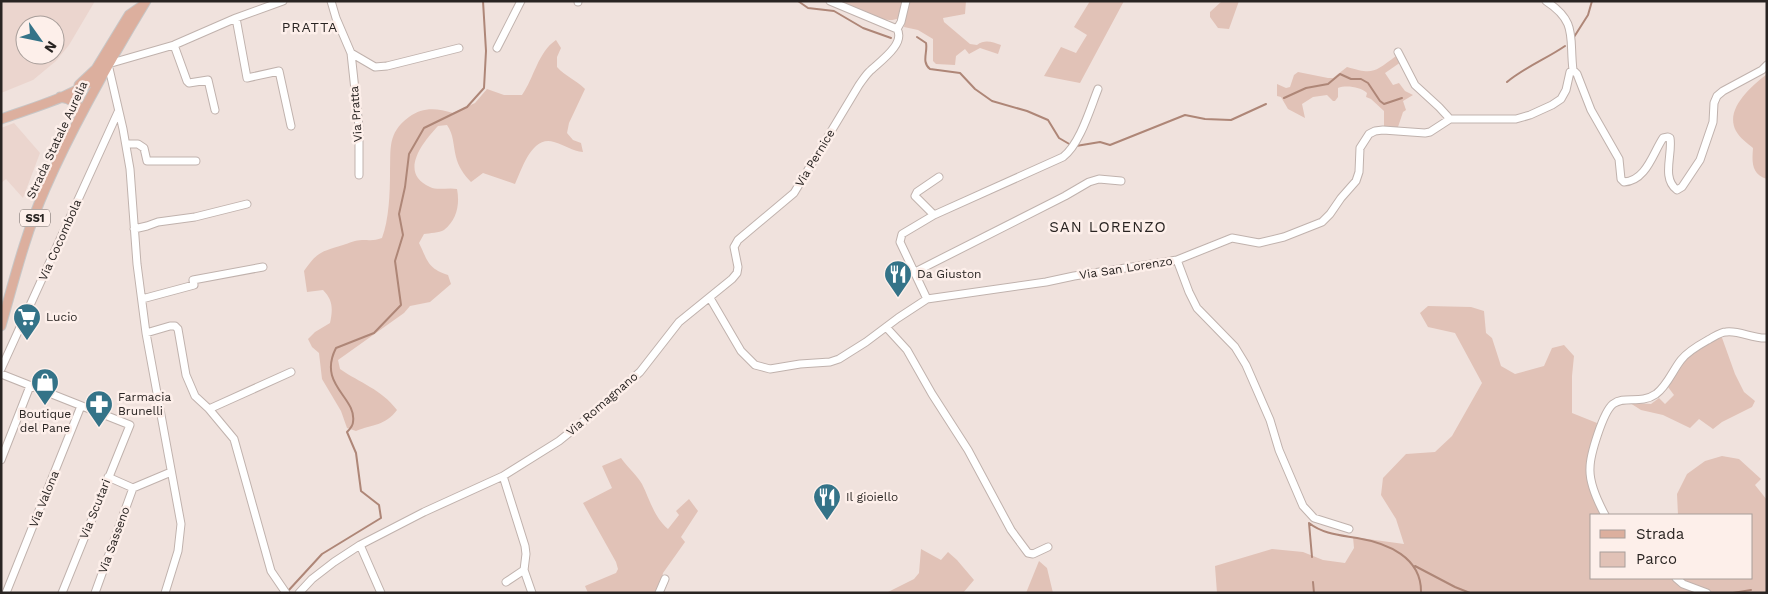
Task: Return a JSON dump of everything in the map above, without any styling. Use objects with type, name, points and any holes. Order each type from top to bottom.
[{"type":"main road","name":"Strada Statale Aurelia","points":[[1,326],[15,274],[44,190],[80,115],[145,3]]},
{"type":"main road","points":[[74,91],[96,68],[129,15],[145,3]]},
{"type":"main road","points":[[1,119],[60,97],[92,82],[108,64]]},
{"type":"main road","points":[[60,97],[77,104],[80,115]]},
{"type":"street","points":[[165,593],[180,541],[180,516],[146,333],[137,264],[130,169],[108,64],[174,45],[236,18],[283,1]]},
{"type":"street","name":"Via Pratta","points":[[331,1],[351,53],[358,127],[359,174]]},
{"type":"street","points":[[496,48],[521,1]]},
{"type":"street","points":[[830,1],[898,31]]},
{"type":"street","name":"Via Pernice","points":[[710,298],[737,273],[738,267],[734,248],[738,240],[794,193],[849,99],[868,74],[898,43],[900,38],[898,31],[906,1]]},
{"type":"street","points":[[1546,1],[1556,8],[1568,22],[1572,34],[1570,50],[1573,70],[1577,74],[1591,110],[1619,159],[1621,179],[1624,182],[1639,176],[1663,138],[1668,137],[1672,147],[1668,174],[1670,181],[1677,190],[1682,187],[1700,160],[1712,122],[1714,103],[1717,96],[1762,70],[1767,65]]},
{"type":"street","points":[[236,18],[247,78],[280,71],[291,126]]},
{"type":"street","points":[[174,45],[186,81],[208,80],[215,110]]},
{"type":"street","points":[[351,53],[374,67],[379,67],[459,48]]},
{"type":"street","points":[[1398,52],[1415,84],[1450,119],[1516,119],[1530,115],[1561,99],[1566,90],[1570,72],[1573,70]]},
{"type":"street","points":[[927,299],[900,242],[902,234],[934,215],[1070,152],[1098,89]]},
{"type":"street","name":"Via Cocombola","points":[[1,369],[118,111]]},
{"type":"street","name":"Via San Lorenzo","points":[[710,298],[747,358],[755,365],[770,369],[830,362],[840,359],[927,299],[1046,282],[1177,260],[1232,238],[1269,242],[1322,222],[1356,181],[1359,172],[1360,148],[1369,134],[1383,130],[1426,133],[1450,119]]},
{"type":"street","points":[[126,144],[138,144],[144,148],[147,161],[196,161]]},
{"type":"street","points":[[934,215],[915,196],[917,192],[939,177]]},
{"type":"street","points":[[915,272],[1090,182],[1099,179],[1121,181]]},
{"type":"street","points":[[134,229],[158,222],[247,204]]},
{"type":"street","points":[[1177,260],[1197,308],[1236,347],[1246,365],[1270,420],[1278,450],[1302,506],[1314,518],[1349,529]]},
{"type":"street","points":[[142,299],[194,285],[193,280],[263,267]]},
{"type":"street","name":"Via Romagnano","points":[[299,593],[312,579],[334,562],[360,546],[424,512],[503,476],[559,441],[624,388],[640,372],[679,322],[710,298]]},
{"type":"street","points":[[146,333],[170,326],[175,326],[178,329],[186,375],[195,396],[234,438],[271,572],[285,592]]},
{"type":"street","points":[[886,328],[907,350],[932,394],[968,450],[1011,530],[1028,553],[1033,554],[1048,547]]},
{"type":"street","points":[[1605,514],[1592,482],[1590,468],[1606,411],[1613,404],[1622,400],[1643,400],[1660,391],[1682,358],[1724,332],[1732,331],[1759,339],[1767,338]]},
{"type":"street","points":[[209,409],[291,372]]},
{"type":"street","points":[[1,374],[81,406]]},
{"type":"street","points":[[1,460],[30,386]]},
{"type":"street","name":"Via Scutari","points":[[62,593],[130,425],[81,406]]},
{"type":"street","name":"Via Valona","points":[[6,593],[81,406]]},
{"type":"street","points":[[108,477],[133,488],[171,472]]},
{"type":"street","points":[[503,476],[525,546],[524,570],[532,593]]},
{"type":"street","name":"Via Sasseno","points":[[96,593],[133,488]]},
{"type":"street","points":[[360,546],[381,593]]},
{"type":"street","points":[[506,582],[524,570]]},
{"type":"street","points":[[659,593],[665,579]]},
{"type":"street","points":[[1677,579],[1683,584],[1707,593]]},
{"type":"shaded area","points":[[1,1],[95,1],[65,50],[65,15],[15,15],[15,65],[51,65],[33,80],[1,93]]},
{"type":"shaded area","points":[[14,123],[40,153],[23,198],[6,179],[1,183],[1,128]]},
{"type":"green space","points":[[838,1],[903,1],[899,18],[885,20],[868,15]]},
{"type":"green space","points":[[909,1],[966,1],[965,14],[943,18],[944,22],[970,44],[977,45],[989,42],[1001,45],[998,54],[980,48],[969,54],[965,49],[956,56],[955,65],[936,64],[933,61],[933,39],[918,30],[904,27]]},
{"type":"green space","points":[[1090,1],[1124,1],[1080,83],[1044,76],[1061,47],[1076,53],[1087,35],[1074,27]]},
{"type":"green space","points":[[1222,1],[1239,1],[1229,29],[1218,28],[1210,17],[1210,12]]},
{"type":"green space","points":[[556,40],[561,48],[557,57],[557,67],[585,89],[569,123],[567,133],[573,140],[581,143],[583,152],[546,141],[534,148],[515,184],[483,173],[471,182],[458,164],[452,136],[447,125],[438,126],[426,140],[416,157],[416,174],[421,181],[430,187],[457,189],[458,206],[455,217],[444,230],[424,234],[419,243],[432,267],[448,275],[451,284],[430,302],[410,306],[404,313],[338,360],[340,369],[377,391],[397,410],[388,419],[378,424],[356,431],[347,428],[341,411],[322,379],[319,353],[312,347],[308,339],[315,332],[330,323],[332,309],[330,301],[323,290],[307,292],[304,271],[313,259],[325,251],[357,240],[382,238],[389,206],[392,142],[397,129],[402,123],[419,111],[435,109],[453,113],[475,103],[487,89],[504,95],[522,95],[540,58]]},
{"type":"green space","points":[[1396,56],[1401,62],[1385,73],[1393,85],[1399,83],[1405,91],[1413,95],[1403,101],[1406,110],[1403,112],[1398,127],[1384,127],[1384,111],[1366,97],[1367,93],[1357,88],[1338,88],[1338,97],[1335,101],[1327,95],[1313,97],[1302,104],[1305,118],[1288,109],[1281,97],[1277,96],[1277,84],[1286,88],[1290,87],[1294,75],[1298,72],[1333,78],[1347,67],[1363,71],[1378,69]]},
{"type":"green space","points":[[1767,74],[1767,179],[1755,171],[1753,148],[1738,134],[1733,123],[1734,114],[1741,99]]},
{"type":"green space","points":[[1428,306],[1471,307],[1484,311],[1486,333],[1492,338],[1501,366],[1515,374],[1544,366],[1552,348],[1564,345],[1574,356],[1572,413],[1597,423],[1587,472],[1594,500],[1601,514],[1590,514],[1590,579],[1753,579],[1753,514],[1678,514],[1677,494],[1687,474],[1705,461],[1722,456],[1739,459],[1761,479],[1755,485],[1767,500],[1767,593],[1217,593],[1215,566],[1272,549],[1303,552],[1323,560],[1345,563],[1354,548],[1353,537],[1404,544],[1396,519],[1381,495],[1383,478],[1406,454],[1435,452],[1452,436],[1482,383],[1455,333],[1428,327],[1420,313]]},
{"type":"green space","points":[[1721,335],[1735,374],[1744,392],[1755,401],[1752,407],[1722,422],[1713,429],[1699,419],[1690,428],[1663,415],[1641,410],[1630,403],[1651,404],[1659,398],[1665,404],[1674,395],[1668,387],[1686,359]]},
{"type":"green space","points":[[621,458],[642,484],[656,514],[668,529],[679,515],[676,511],[689,499],[698,511],[681,537],[685,542],[663,573],[661,584],[656,593],[588,593],[585,586],[616,573],[618,569],[616,562],[583,503],[612,488],[602,466]]},
{"type":"green space","points":[[921,549],[941,560],[948,552],[974,580],[963,593],[886,593],[914,579],[919,573]]},
{"type":"green space","points":[[1039,561],[1047,568],[1053,593],[1026,593]]},
{"type":"waterway","points":[[288,591],[322,554],[381,518],[379,505],[361,491],[356,453],[347,432],[353,422],[353,413],[334,381],[331,372],[331,361],[336,348],[374,333],[401,305],[395,261],[403,235],[399,214],[409,154],[424,128],[467,107],[484,88],[486,51],[483,1]]},
{"type":"waterway","points":[[798,1],[808,8],[834,11],[863,28],[891,38]]},
{"type":"waterway","points":[[1574,37],[1588,15],[1592,1]]},
{"type":"waterway","points":[[917,37],[926,43],[925,60],[930,69],[960,73],[975,89],[992,101],[1027,111],[1048,120],[1059,138],[1071,145]]},
{"type":"waterway","points":[[1507,82],[1565,46]]},
{"type":"waterway","points":[[1284,98],[1306,88],[1328,84],[1340,74],[1351,79],[1361,79],[1368,83],[1384,104],[1402,98]]},
{"type":"waterway","points":[[1076,146],[1100,142],[1110,145],[1185,115],[1205,119],[1231,120],[1266,104]]},
{"type":"waterway","points":[[1309,523],[1326,532],[1368,540],[1391,548],[1401,554],[1416,570],[1420,581],[1421,593]]},
{"type":"waterway","points":[[1309,523],[1312,557]]},
{"type":"waterway","points":[[1415,566],[1470,593]]},
{"type":"waterway","points":[[1313,582],[1314,593]]},
{"type":"waterway","points":[[1733,593],[1751,590]]},
{"type":"place","name":"Da Giuston","points":[[898,298]]},
{"type":"place","name":"Lucio","points":[[27,341]]},
{"type":"place","name":"Boutique del Pane","points":[[45,406]]},
{"type":"place","name":"Farmacia Brunelli","points":[[99,428]]},
{"type":"place","name":"Il gioiello","points":[[827,521]]},
{"type":"district","name":"PRATTA","points":[[310,27]]},
{"type":"district","name":"SAN LORENZO","points":[[1108,227]]}]
